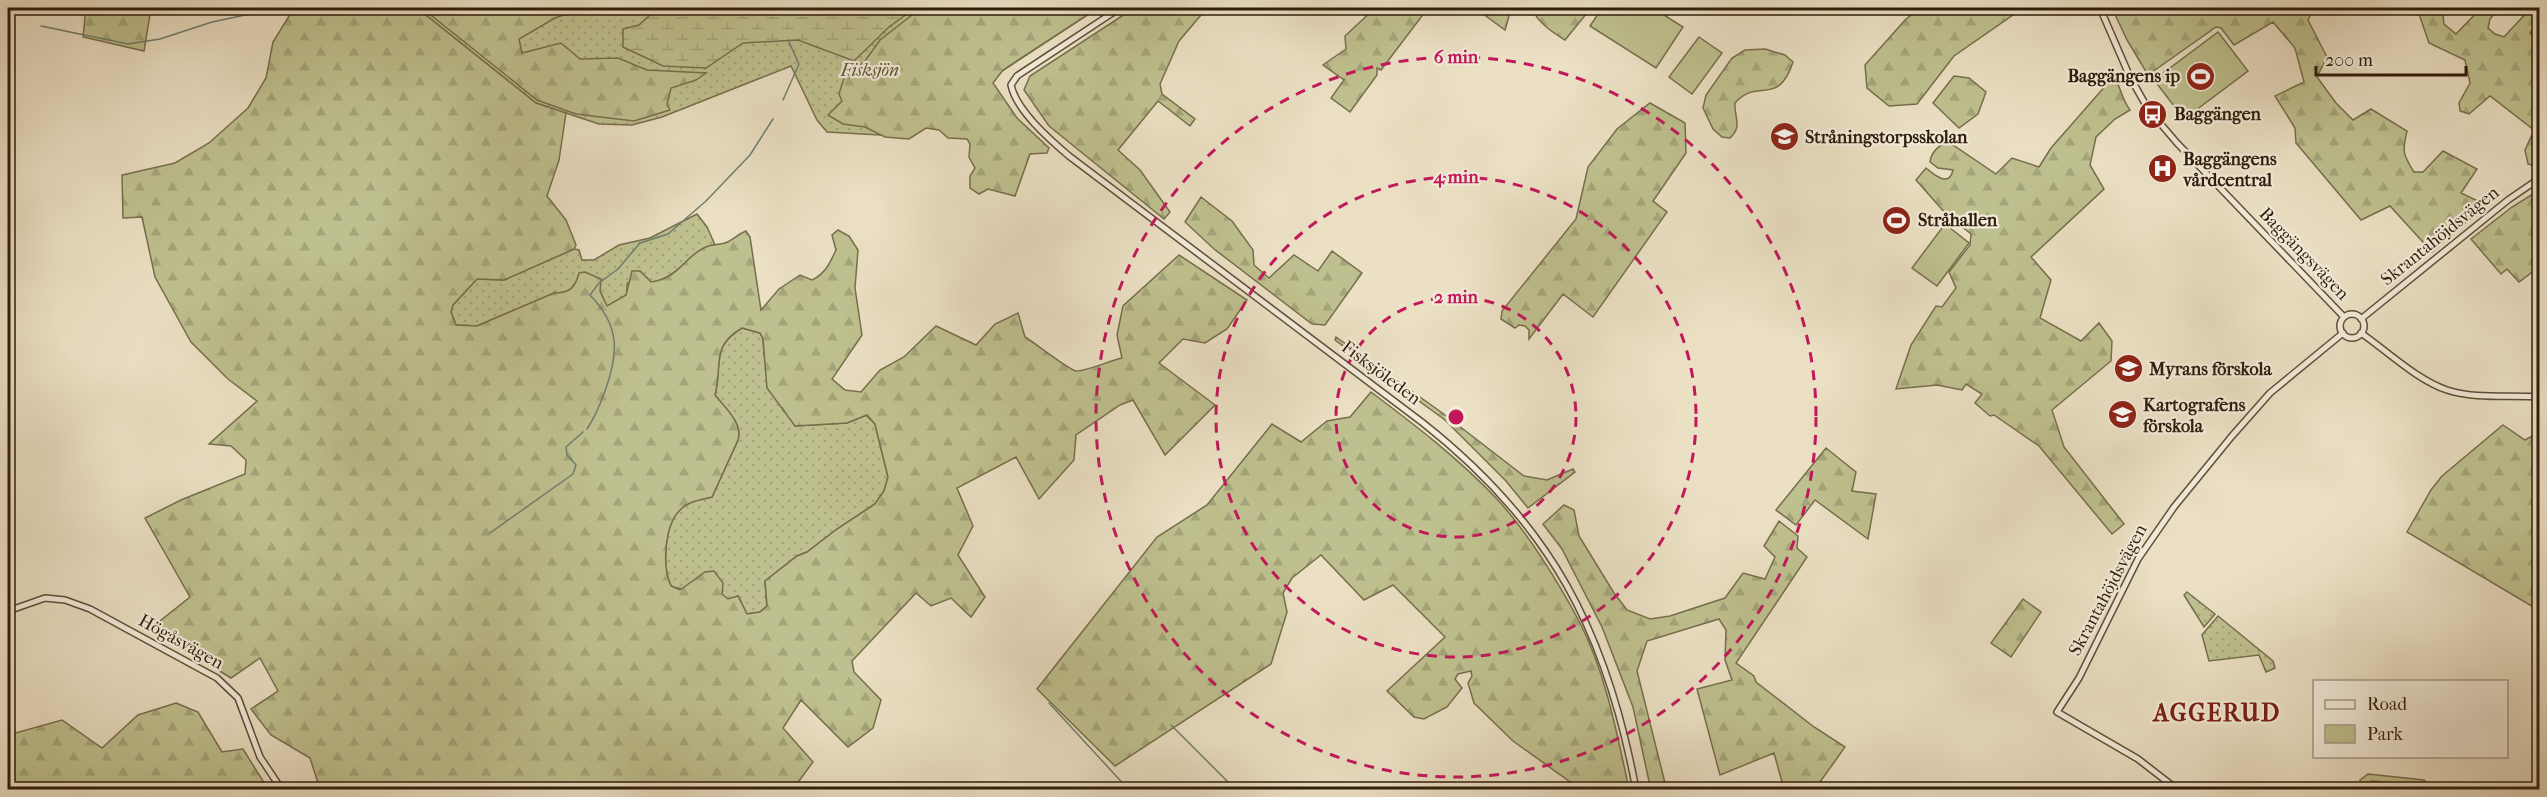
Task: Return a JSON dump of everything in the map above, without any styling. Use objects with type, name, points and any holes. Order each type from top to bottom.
[{"type":"street","name":"Fisksjöleden","points":[[1120,8],[1017,76],[1011,85],[1028,115],[1061,149],[1424,423],[1464,456],[1503,496],[1555,565],[1592,632],[1614,696],[1636,789]]},
{"type":"street","name":"Baggängsvägen","points":[[2100,8],[2130,77],[2148,109],[2177,143],[2344,317]]},
{"type":"street","name":"Skrantahöjdsvägen","points":[[2361,319],[2508,200],[2540,178]]},
{"type":"street","points":[[2353,314],[2361,319],[2364,325],[2361,333],[2351,338],[2343,333],[2340,324],[2344,317],[2353,314]]},
{"type":"street","name":"Skrantahöjdsvägen","points":[[2178,789],[2138,759],[2057,712],[2079,678],[2138,559],[2169,514],[2270,393],[2343,333]]},
{"type":"street","points":[[2361,333],[2423,377],[2445,389],[2461,393],[2540,397]]},
{"type":"street","name":"Högåsvägen","points":[[8,611],[45,598],[65,600],[90,609],[217,678],[238,698],[260,757],[282,789]]},
{"type":"green space","points":[[86,8],[151,8],[144,51],[83,37]]},
{"type":"green space","points":[[294,8],[417,8],[536,103],[566,113],[559,160],[547,196],[566,220],[576,245],[574,249],[504,280],[477,279],[453,305],[451,312],[456,325],[477,326],[554,293],[568,291],[574,286],[579,273],[585,272],[601,279],[600,291],[607,306],[626,295],[632,271],[640,271],[651,282],[660,280],[675,272],[698,251],[708,246],[728,242],[746,231],[750,237],[761,310],[779,289],[800,275],[812,280],[824,271],[836,250],[832,235],[838,230],[849,236],[858,250],[855,288],[862,335],[832,379],[845,390],[861,392],[880,370],[904,357],[936,326],[976,345],[995,324],[1018,313],[1025,337],[1076,371],[1122,358],[1117,335],[1123,306],[1179,255],[1247,300],[1227,329],[1205,343],[1183,339],[1159,363],[1215,405],[1165,455],[1133,400],[1120,405],[1076,435],[1074,460],[1039,499],[1016,457],[957,488],[973,526],[958,555],[985,597],[971,617],[951,598],[931,606],[916,593],[852,661],[854,672],[881,700],[873,728],[848,747],[801,700],[783,728],[813,762],[793,789],[320,789],[310,758],[271,735],[251,709],[278,691],[260,658],[231,678],[150,629],[190,597],[145,518],[181,500],[245,474],[246,460],[231,446],[209,444],[257,401],[228,379],[191,342],[155,277],[142,217],[123,218],[122,175],[175,163],[209,143],[248,108],[266,78],[273,42]],"holes":[[[742,328],[760,333],[763,339],[767,388],[795,426],[847,423],[867,415],[875,424],[888,477],[884,491],[875,504],[807,552],[797,556],[765,581],[767,606],[760,612],[747,614],[738,596],[728,599],[722,594],[723,583],[714,571],[705,572],[680,590],[671,586],[666,568],[666,546],[671,525],[681,509],[695,501],[712,497],[738,440],[736,422],[715,395],[720,357],[725,342]]]},
{"type":"green space","name":"Fisksjön","points":[[417,8],[1098,8],[984,83],[880,135],[827,132],[817,120],[791,66],[662,117],[632,125],[599,124],[536,103]]},
{"type":"green space","points":[[422,8],[583,8],[555,18],[519,39],[522,53],[561,43],[580,59],[618,58],[647,70],[706,73],[696,80],[671,88],[667,105],[670,110],[634,121],[576,114],[537,100]]},
{"type":"green space","points":[[648,8],[915,8],[889,27],[854,61],[798,40],[743,43],[706,68],[663,66],[623,47],[623,29],[639,25],[650,15]]},
{"type":"green space","points":[[921,8],[1098,8],[1003,70],[993,83],[1017,118],[1049,148],[1047,153],[1030,154],[1015,196],[988,189],[979,194],[970,188],[970,176],[975,168],[969,157],[970,144],[967,139],[948,138],[939,130],[926,128],[909,139],[885,137],[865,127],[843,124],[828,115],[842,101],[839,94],[844,78],[865,61],[880,40]]},
{"type":"green space","points":[[1134,8],[1207,8],[1179,41],[1160,84],[1162,94],[1195,119],[1190,126],[1158,101],[1118,150],[1140,170],[1170,212],[1164,219],[1049,126],[1024,90],[1030,76]]},
{"type":"green space","points":[[1375,8],[1428,8],[1381,70],[1377,68],[1377,75],[1350,112],[1331,98],[1344,80],[1323,65],[1346,49],[1345,36]]},
{"type":"green space","points":[[1475,8],[1504,8],[1509,16],[1505,30]]},
{"type":"green space","points":[[1532,8],[1591,8],[1565,40],[1541,22]]},
{"type":"green space","points":[[1602,8],[1653,8],[1683,27],[1656,68],[1590,26]]},
{"type":"green space","points":[[1921,8],[2031,8],[2016,13],[1954,56],[1917,104],[1889,106],[1867,88],[1865,65],[1906,19]]},
{"type":"green space","points":[[2112,8],[2314,8],[2308,20],[2327,57],[2317,77],[2336,103],[2353,120],[2371,109],[2407,131],[2404,143],[2405,153],[2414,172],[2423,172],[2443,151],[2477,169],[2461,193],[2486,205],[2432,252],[2390,206],[2361,220],[2296,143],[2295,128],[2275,96],[2304,82],[2295,48],[2273,22],[2234,45],[2221,28],[2216,27],[2148,75],[2127,40]]},
{"type":"green space","points":[[2417,8],[2448,8],[2443,15],[2444,24],[2456,34],[2481,8],[2499,8],[2490,19],[2488,28],[2504,37],[2531,8],[2539,8],[2539,20],[2530,33],[2539,44],[2539,166],[2528,164],[2525,150],[2534,130],[2490,96],[2469,114],[2460,111],[2459,103],[2470,83],[2465,60],[2429,43]]},
{"type":"green space","name":"Baggängens ip","points":[[2218,32],[2248,71],[2184,119],[2154,80]]},
{"type":"green space","points":[[1699,37],[1722,53],[1692,94],[1669,77]]},
{"type":"green space","points":[[1765,49],[1785,55],[1793,62],[1787,76],[1781,84],[1774,88],[1751,92],[1735,103],[1736,130],[1730,138],[1722,137],[1713,129],[1703,108],[1706,95],[1732,58],[1745,50]]},
{"type":"green space","points":[[1954,76],[1969,78],[1986,92],[1978,114],[1959,128],[1933,103]]},
{"type":"green space","points":[[2114,76],[2130,110],[2115,119],[2096,137],[2090,165],[2104,189],[2031,257],[2051,280],[2040,318],[2081,341],[2099,323],[2112,341],[2111,361],[2052,410],[2064,447],[2124,524],[2112,534],[2039,446],[1994,415],[1990,416],[1975,403],[1982,394],[1966,384],[1962,390],[1937,385],[1896,389],[1911,345],[1936,306],[1942,307],[1956,288],[1949,272],[1970,245],[1971,234],[1946,214],[1916,180],[1926,168],[1941,178],[1945,179],[1951,175],[1953,170],[1938,168],[1930,162],[1934,152],[1947,141],[1996,174],[2012,158],[2039,167],[2051,148]]},
{"type":"green space","points":[[1650,103],[1685,123],[1686,153],[1653,201],[1667,212],[1593,317],[1563,294],[1529,339],[1529,330],[1525,326],[1519,325],[1515,328],[1501,319],[1502,311],[1576,219],[1588,167],[1617,129]]},
{"type":"green space","points":[[2539,190],[2539,267],[2519,282],[2507,269],[2501,274],[2471,239],[2512,207]]},
{"type":"green space","points":[[1201,197],[1232,221],[1253,250],[1254,265],[1269,278],[1294,255],[1318,271],[1332,251],[1362,273],[1325,325],[1312,324],[1214,249],[1185,222]]},
{"type":"green space","points":[[697,214],[707,227],[715,245],[698,252],[677,270],[661,279],[651,282],[640,271],[627,284],[627,295],[607,307],[600,291],[579,274],[576,283],[568,291],[554,293],[477,326],[456,325],[451,312],[453,305],[477,279],[504,280],[574,249],[579,250],[582,260],[594,260],[619,245],[650,238]]},
{"type":"green space","points":[[1945,224],[1969,243],[1937,286],[1912,268]]},
{"type":"green space","points":[[742,328],[760,333],[763,339],[764,355],[795,426],[847,423],[866,415],[875,424],[888,477],[884,491],[875,504],[807,552],[797,556],[765,581],[767,606],[760,612],[747,614],[738,596],[728,600],[716,593],[685,590],[671,586],[666,568],[666,546],[675,516],[688,504],[712,497],[738,440],[736,422],[715,395],[722,349],[725,342]]},
{"type":"green space","points":[[1336,337],[1441,412],[1524,476],[1547,480],[1573,469],[1575,472],[1528,508],[1506,481],[1445,420],[1335,340]]},
{"type":"green space","points":[[1371,392],[1436,442],[1482,483],[1508,511],[1542,558],[1580,623],[1597,663],[1610,704],[1629,789],[1580,789],[1513,741],[1474,703],[1468,683],[1472,676],[1471,671],[1458,674],[1455,679],[1462,688],[1447,707],[1424,719],[1414,717],[1387,691],[1445,637],[1393,585],[1364,600],[1321,555],[1292,578],[1283,593],[1287,612],[1271,664],[1115,766],[1037,689],[1157,537],[1207,505],[1272,424],[1301,442],[1327,421],[1350,417]]},
{"type":"green space","points":[[2503,425],[2525,440],[2534,435],[2539,440],[2539,464],[2536,473],[2540,481],[2540,602],[2535,608],[2407,532],[2431,490],[2442,476]]},
{"type":"green space","points":[[1826,448],[1856,472],[1852,491],[1876,494],[1868,539],[1815,500],[1796,525],[1776,510]]},
{"type":"green space","points":[[1564,505],[1574,510],[1579,536],[1614,593],[1627,610],[1650,619],[1670,616],[1725,598],[1743,573],[1765,579],[1775,557],[1764,546],[1779,521],[1798,536],[1797,548],[1807,557],[1736,663],[1754,676],[1756,682],[1814,727],[1845,747],[1815,789],[1784,789],[1774,753],[1720,775],[1697,689],[1732,680],[1725,660],[1726,630],[1719,619],[1647,641],[1637,671],[1665,783],[1650,786],[1633,707],[1602,627],[1562,549],[1543,524]]},
{"type":"green space","points":[[2187,592],[2215,614],[2204,627],[2184,595]]},
{"type":"green space","points":[[2023,599],[2041,612],[2011,657],[1991,643]]},
{"type":"green space","points":[[2218,616],[2273,661],[2275,668],[2266,672],[2259,655],[2209,661],[2202,635]]},
{"type":"green space","points":[[176,703],[198,712],[222,752],[243,749],[268,789],[8,789],[8,735],[62,720],[102,748],[138,715]]},
{"type":"green space","points":[[2368,774],[2424,780],[2429,785],[2429,789],[2412,784],[2372,781],[2365,789],[2361,789],[2360,780]]},
{"type":"green space","points":[[2372,781],[2412,784],[2423,789],[2365,790],[2367,784]]},
{"type":"waterway","points":[[270,10],[278,8]]},
{"type":"waterway","points":[[41,26],[128,44],[160,39],[212,22],[264,11]]},
{"type":"waterway","points":[[783,100],[799,64],[788,40]]},
{"type":"waterway","points":[[587,429],[597,411],[610,377],[614,352],[612,329],[600,306],[590,295],[599,283],[618,269],[640,243],[668,234],[706,201],[750,155],[773,119]]},
{"type":"waterway","points":[[490,533],[573,474],[576,465],[567,455],[566,447],[583,432]]},
{"type":"waterway","points":[[1049,703],[1129,790]]},
{"type":"waterway","points":[[1171,725],[1236,790]]},
{"type":"place","name":"Baggängens ip","points":[[2201,76]]},
{"type":"place","name":"Baggängen","points":[[2153,114]]},
{"type":"place","name":"Stråningstorpsskolan","points":[[1784,137]]},
{"type":"place","name":"Baggängens vårdcentral","points":[[2162,169]]},
{"type":"place","name":"Stråhallen","points":[[1897,220]]},
{"type":"place","name":"Myrans förskola","points":[[2128,369]]},
{"type":"place","name":"Kartografens förskola","points":[[2122,415]]},
{"type":"district","name":"AGGERUD","points":[[2217,713]]}]
